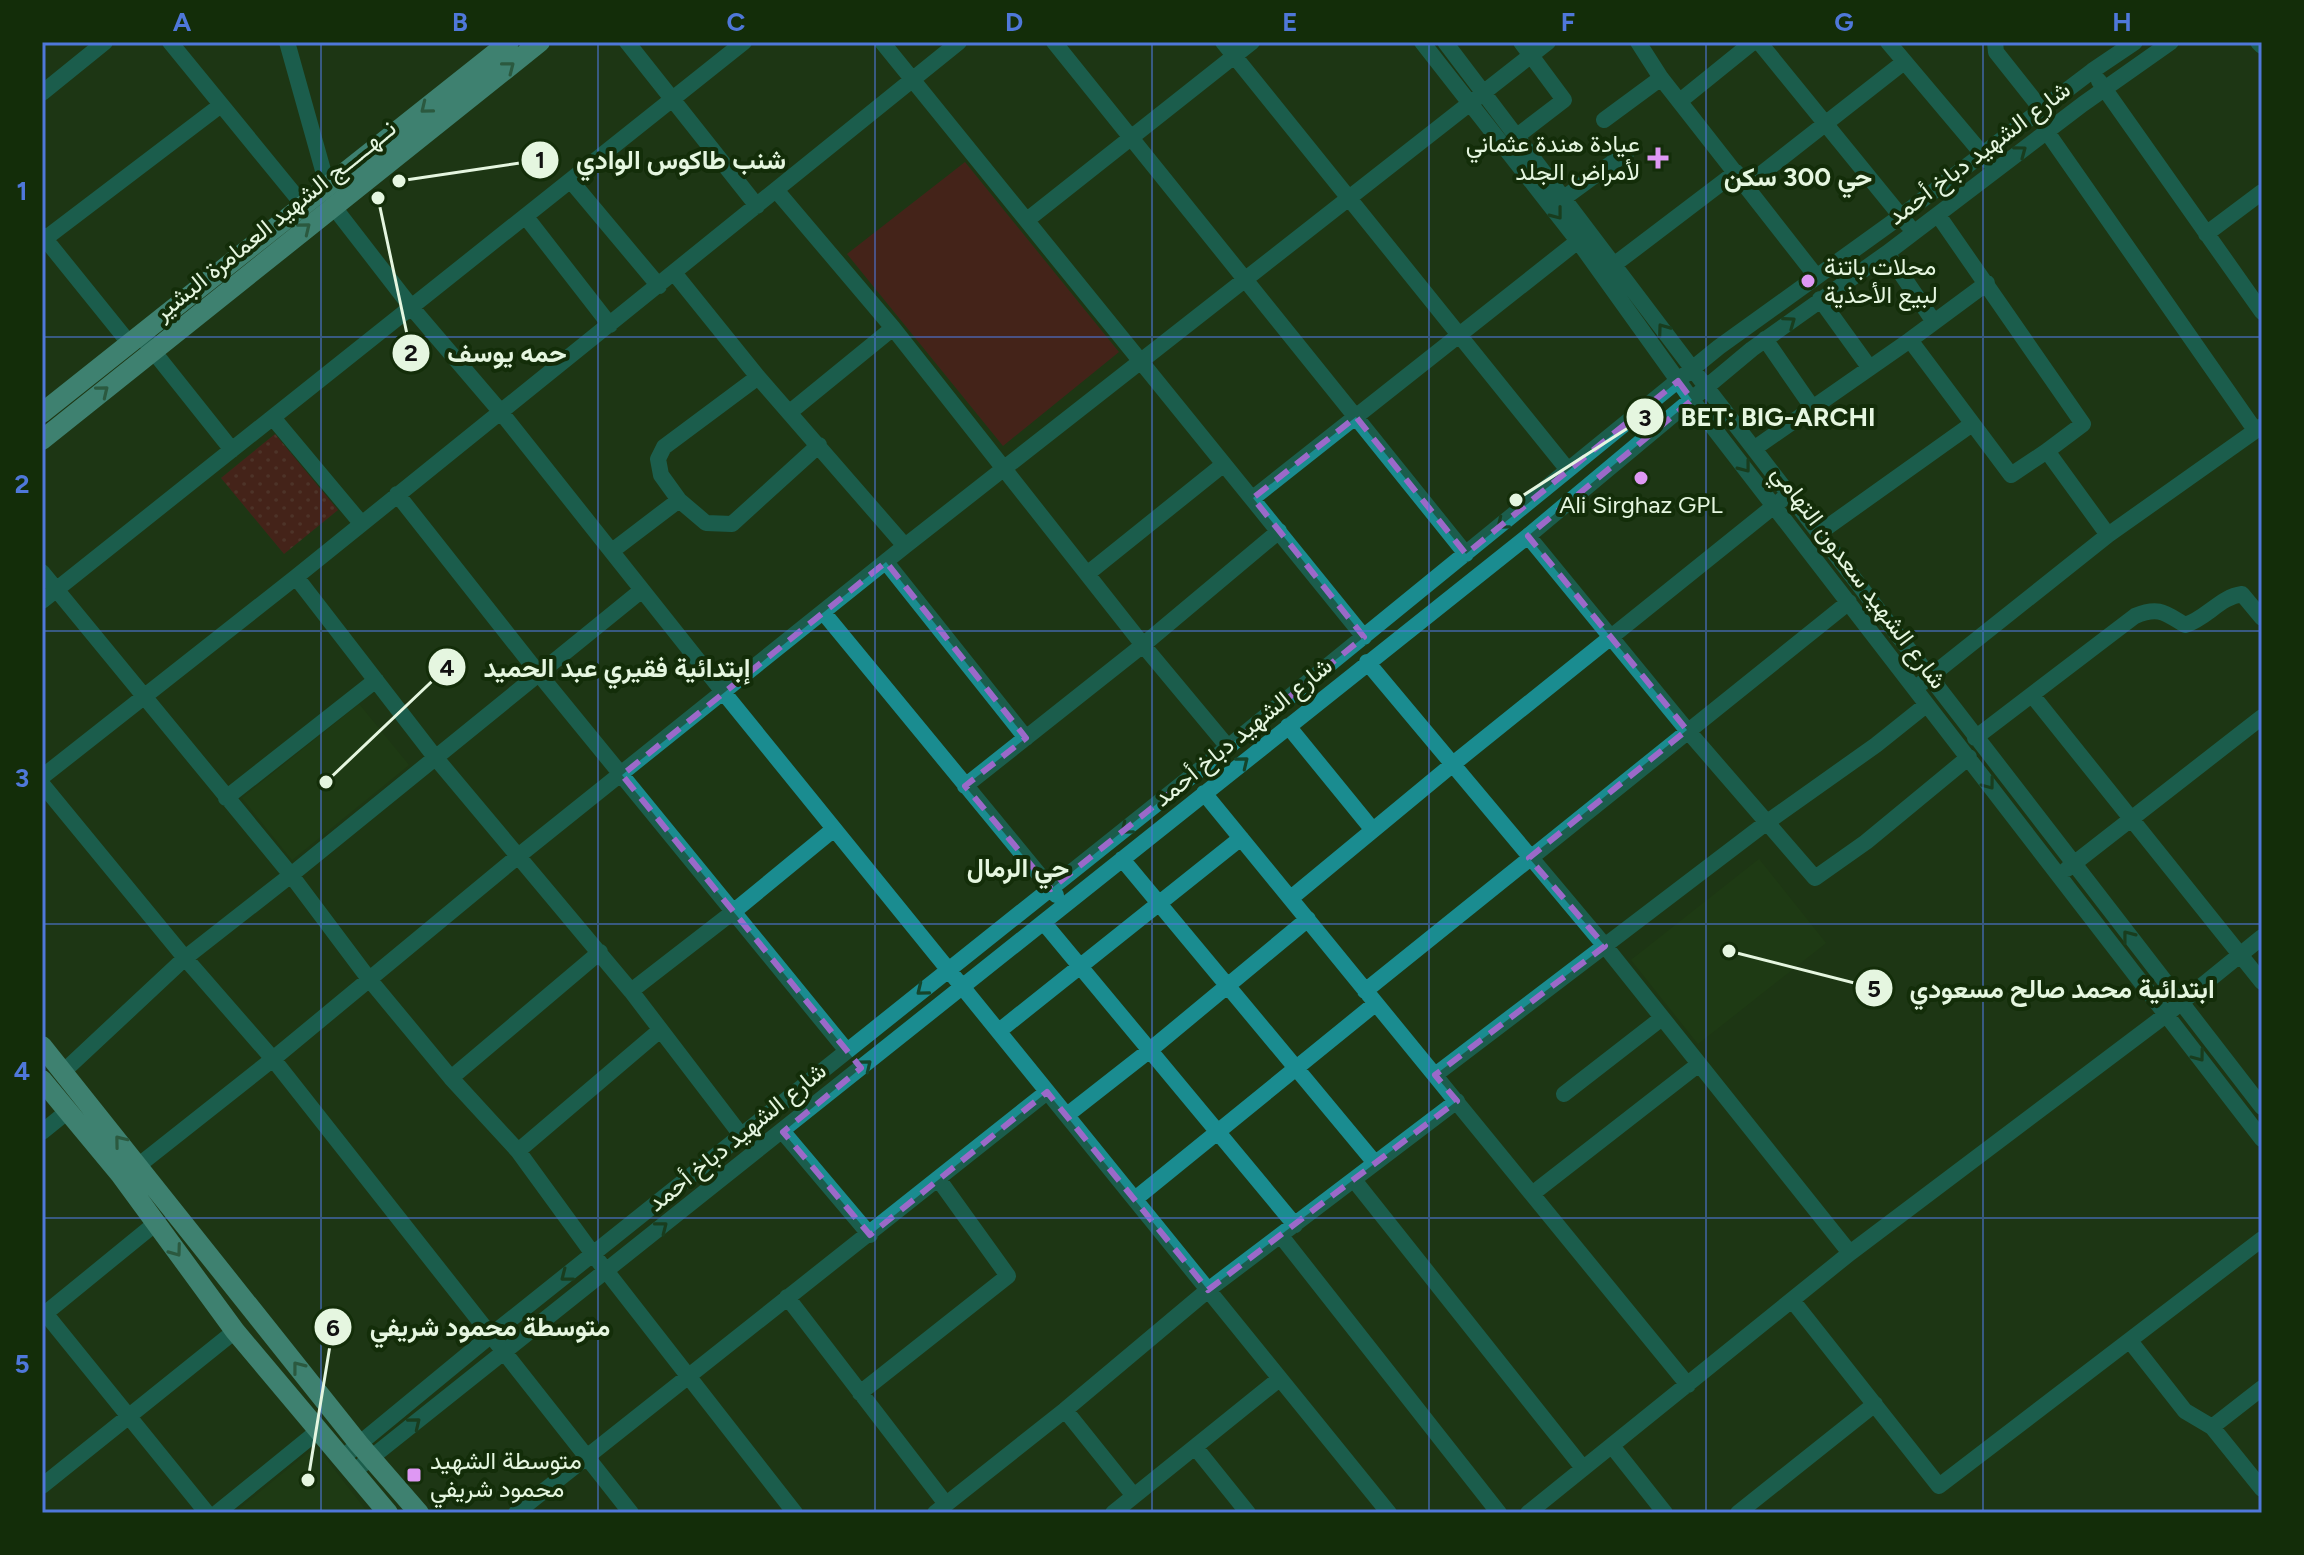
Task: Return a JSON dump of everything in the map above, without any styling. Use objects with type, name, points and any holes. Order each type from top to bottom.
[{"type":"main road","name":"نــهـــــج الشهيد العمامرة البشير","points":[[42,440],[141,343],[304,206],[330,196],[509,42]]},
{"type":"main road","name":"نــهـــــج الشهيد العمامرة البشير","points":[[141,343],[330,196],[539,42]]},
{"type":"main road","points":[[42,413],[141,343]]},
{"type":"main road","points":[[42,1046],[365,1451],[419,1513]]},
{"type":"main road","points":[[42,1080],[120,1174],[235,1331],[388,1513]]},
{"type":"street","points":[[42,93],[105,42]]},
{"type":"street","points":[[170,42],[304,206]]},
{"type":"street","points":[[287,42],[330,196],[412,308],[500,411],[1278,1380],[1389,1513]]},
{"type":"street","points":[[627,42],[757,206]]},
{"type":"street","points":[[42,601],[744,42]]},
{"type":"street","points":[[882,42],[1364,637]]},
{"type":"street","points":[[42,777],[675,274],[959,42]]},
{"type":"street","points":[[1054,42],[1466,554]]},
{"type":"street","points":[[1223,42],[1568,470]]},
{"type":"street","points":[[1027,220],[1252,42]]},
{"type":"street","name":"شارع الشهيد سعدون التهامي","points":[[1422,42],[1578,241],[1692,400],[1926,705],[2066,870],[2174,1009],[2262,1139]]},
{"type":"street","name":"شارع الشهيد سعدون التهامي","points":[[1445,42],[1929,676],[2066,870]]},
{"type":"street","points":[[139,1165],[905,546],[1139,360],[1349,199],[1484,90],[1526,48],[1548,42]]},
{"type":"street","points":[[1638,42],[1661,78],[1816,276]]},
{"type":"street","points":[[1680,101],[1756,42],[1915,232]]},
{"type":"street","points":[[1888,42],[1996,171]]},
{"type":"street","points":[[1995,42],[1996,52],[2042,110]]},
{"type":"street","name":"شارع الشهيد دباخ أحمد","points":[[348,1465],[490,1336],[1228,747],[1692,369],[1984,155],[2092,71],[2108,49],[2135,42]]},
{"type":"street","name":"شارع الشهيد دباخ أحمد","points":[[365,1451],[505,1351],[783,1132],[1528,536],[1765,339],[1887,253],[2171,42]]},
{"type":"street","points":[[2258,42],[2262,46]]},
{"type":"street","points":[[1517,136],[1564,100],[1526,48]]},
{"type":"street","points":[[1615,264],[1826,124],[1904,62]]},
{"type":"street","points":[[2092,71],[2262,312]]},
{"type":"street","points":[[1604,120],[1661,78]]},
{"type":"street","points":[[221,105],[43,238],[141,343],[232,450]]},
{"type":"street","points":[[1915,689],[2108,535],[2259,428],[2047,132]]},
{"type":"street","points":[[1564,198],[1627,152]]},
{"type":"street","points":[[571,181],[659,286]]},
{"type":"street","points":[[776,190],[893,328],[1143,645],[1228,747]]},
{"type":"street","points":[[2206,234],[2262,192]]},
{"type":"street","points":[[1910,340],[2011,475],[2083,424],[1938,215]]},
{"type":"street","points":[[526,217],[610,325]]},
{"type":"street","points":[[1253,498],[1578,241]]},
{"type":"street","points":[[1887,253],[1934,322]]},
{"type":"street","points":[[675,274],[758,377],[905,546]]},
{"type":"street","points":[[1755,448],[1987,283]]},
{"type":"street","points":[[1820,299],[1869,367]]},
{"type":"street","points":[[790,412],[893,328]]},
{"type":"street","points":[[1765,339],[1812,407]]},
{"type":"street","points":[[758,377],[664,447],[658,459],[661,475],[679,500],[706,523],[732,524],[819,445]]},
{"type":"street","points":[[274,419],[361,523]]},
{"type":"street","points":[[1819,533],[1972,424]]},
{"type":"street","points":[[2047,451],[2108,535]]},
{"type":"street","points":[[1087,574],[1224,464]]},
{"type":"street","points":[[397,494],[539,674],[847,1051]]},
{"type":"street","points":[[1291,898],[1372,829],[1790,494]]},
{"type":"street","points":[[612,551],[679,500]]},
{"type":"street","points":[[965,786],[1143,645],[1279,531]]},
{"type":"street","points":[[1528,536],[1687,730],[1815,878],[1866,842],[1969,757]]},
{"type":"street","points":[[886,562],[1026,738]]},
{"type":"street","points":[[42,572],[291,875],[369,979],[451,1078],[518,1151],[593,1254],[795,1513]]},
{"type":"street","points":[[296,577],[435,757],[600,952],[741,1135]]},
{"type":"street","points":[[63,1072],[185,958],[642,590]]},
{"type":"street","points":[[1975,738],[2121,625],[2145,612],[2167,612],[2185,625],[2207,614],[2231,595],[2242,594],[2262,618]]},
{"type":"street","points":[[1135,1199],[1297,1067],[1370,998],[1529,858],[1849,602]]},
{"type":"street","points":[[823,612],[1065,906]]},
{"type":"street","points":[[1367,662],[1605,946],[1850,1253]]},
{"type":"street","points":[[226,798],[376,680]]},
{"type":"street","points":[[2032,695],[2262,982]]},
{"type":"street","points":[[1435,1075],[1926,705]]},
{"type":"street","points":[[2066,870],[2262,717]]},
{"type":"street","points":[[1288,726],[1372,829]]},
{"type":"street","points":[[42,784],[185,958],[273,1059],[631,1513]]},
{"type":"street","points":[[1204,793],[1688,1385]]},
{"type":"street","points":[[631,991],[834,829]]},
{"type":"street","points":[[999,1031],[1241,838]]},
{"type":"street","points":[[1122,859],[1230,985],[1375,1163]]},
{"type":"street","points":[[1067,1115],[1308,919]]},
{"type":"street","points":[[1044,923],[1295,1225]]},
{"type":"street","points":[[1528,1513],[1850,1253],[2174,1009],[2262,937]]},
{"type":"street","points":[[451,1078],[600,952]]},
{"type":"street","name":"شارع الشهيد سعدون التهامي","points":[[2174,1009],[2262,1107]]},
{"type":"street","points":[[1564,1094],[1662,1018]]},
{"type":"street","points":[[518,1151],[659,1031]]},
{"type":"street","points":[[1532,1194],[1699,1064]]},
{"type":"street","points":[[516,1513],[1047,1092]]},
{"type":"street","points":[[787,1297],[860,1393],[940,1508],[1065,1410],[1208,1290],[1457,1101]]},
{"type":"street","points":[[42,1132],[68,1111]]},
{"type":"street","points":[[783,1132],[870,1235]]},
{"type":"street","points":[[860,1393],[1008,1276],[939,1180]]},
{"type":"street","points":[[1354,1180],[1583,1468]]},
{"type":"street","points":[[156,1223],[44,1314],[207,1513]]},
{"type":"street","points":[[1281,1236],[1499,1513]]},
{"type":"street","points":[[1792,1300],[1939,1486],[2262,1239]]},
{"type":"street","points":[[42,1486],[235,1331]]},
{"type":"street","points":[[2130,1341],[2185,1411],[2212,1427],[2262,1489]]},
{"type":"street","points":[[1113,1513],[1278,1380]]},
{"type":"street","points":[[2212,1427],[2262,1388]]},
{"type":"street","points":[[1738,1513],[1875,1404]]},
{"type":"street","points":[[1065,1410],[1134,1496]]},
{"type":"street","points":[[217,1513],[318,1431]]},
{"type":"street","points":[[1612,1446],[1665,1513]]},
{"type":"street","points":[[1195,1447],[1248,1513]]},
{"type":"highlighted area","points":[[1678,381],[1692,400],[1528,536],[1687,730],[1529,858],[1605,946],[1435,1075],[1457,1101],[1208,1290],[1047,1092],[870,1235],[783,1132],[861,1068],[622,775],[886,562],[1026,738],[965,786],[1051,889],[1364,637],[1253,498],[1356,417],[1466,554]]},
{"type":"shaded area","points":[[965,162],[1119,352],[1003,446],[847,254]]},
{"type":"shaded area","points":[[275,434],[338,510],[284,554],[221,478]]},
{"type":"shaded area","points":[[359,704],[409,765],[292,860],[242,798]]},
{"type":"shaded area","points":[[1759,859],[1826,943],[1698,1044],[1631,960]]},
{"type":"shaded area","points":[[316,1446],[368,1513],[234,1513]]},
{"type":"place","name":"عيادة هندة عثماني لأمراض الجلد","points":[[1658,158]]},
{"type":"place","name":"شنب طاكوس الوادي","points":[[399,181]]},
{"type":"place","name":"حمه يوسف","points":[[378,198]]},
{"type":"place","name":"محلات باتنة لبيع الأحذية","points":[[1808,281]]},
{"type":"place","name":"Ali Sirghaz GPL","points":[[1641,478]]},
{"type":"place","name":"BET: BIG-ARCHI","points":[[1516,500]]},
{"type":"place","name":"إبتدائية فقيري عبد الحميد","points":[[326,782]]},
{"type":"place","name":"ابتدائية محمد صالح مسعودي","points":[[1729,951]]},
{"type":"place","name":"متوسطة الشهيد محمود شريفي","points":[[414,1475]]},
{"type":"place","name":"متوسطة محمود شريفي","points":[[308,1480]]},
{"type":"district","name":"حي 300 سكن","points":[[1798,177]]},
{"type":"district","name":"حي الرمال","points":[[1018,868]]}]
